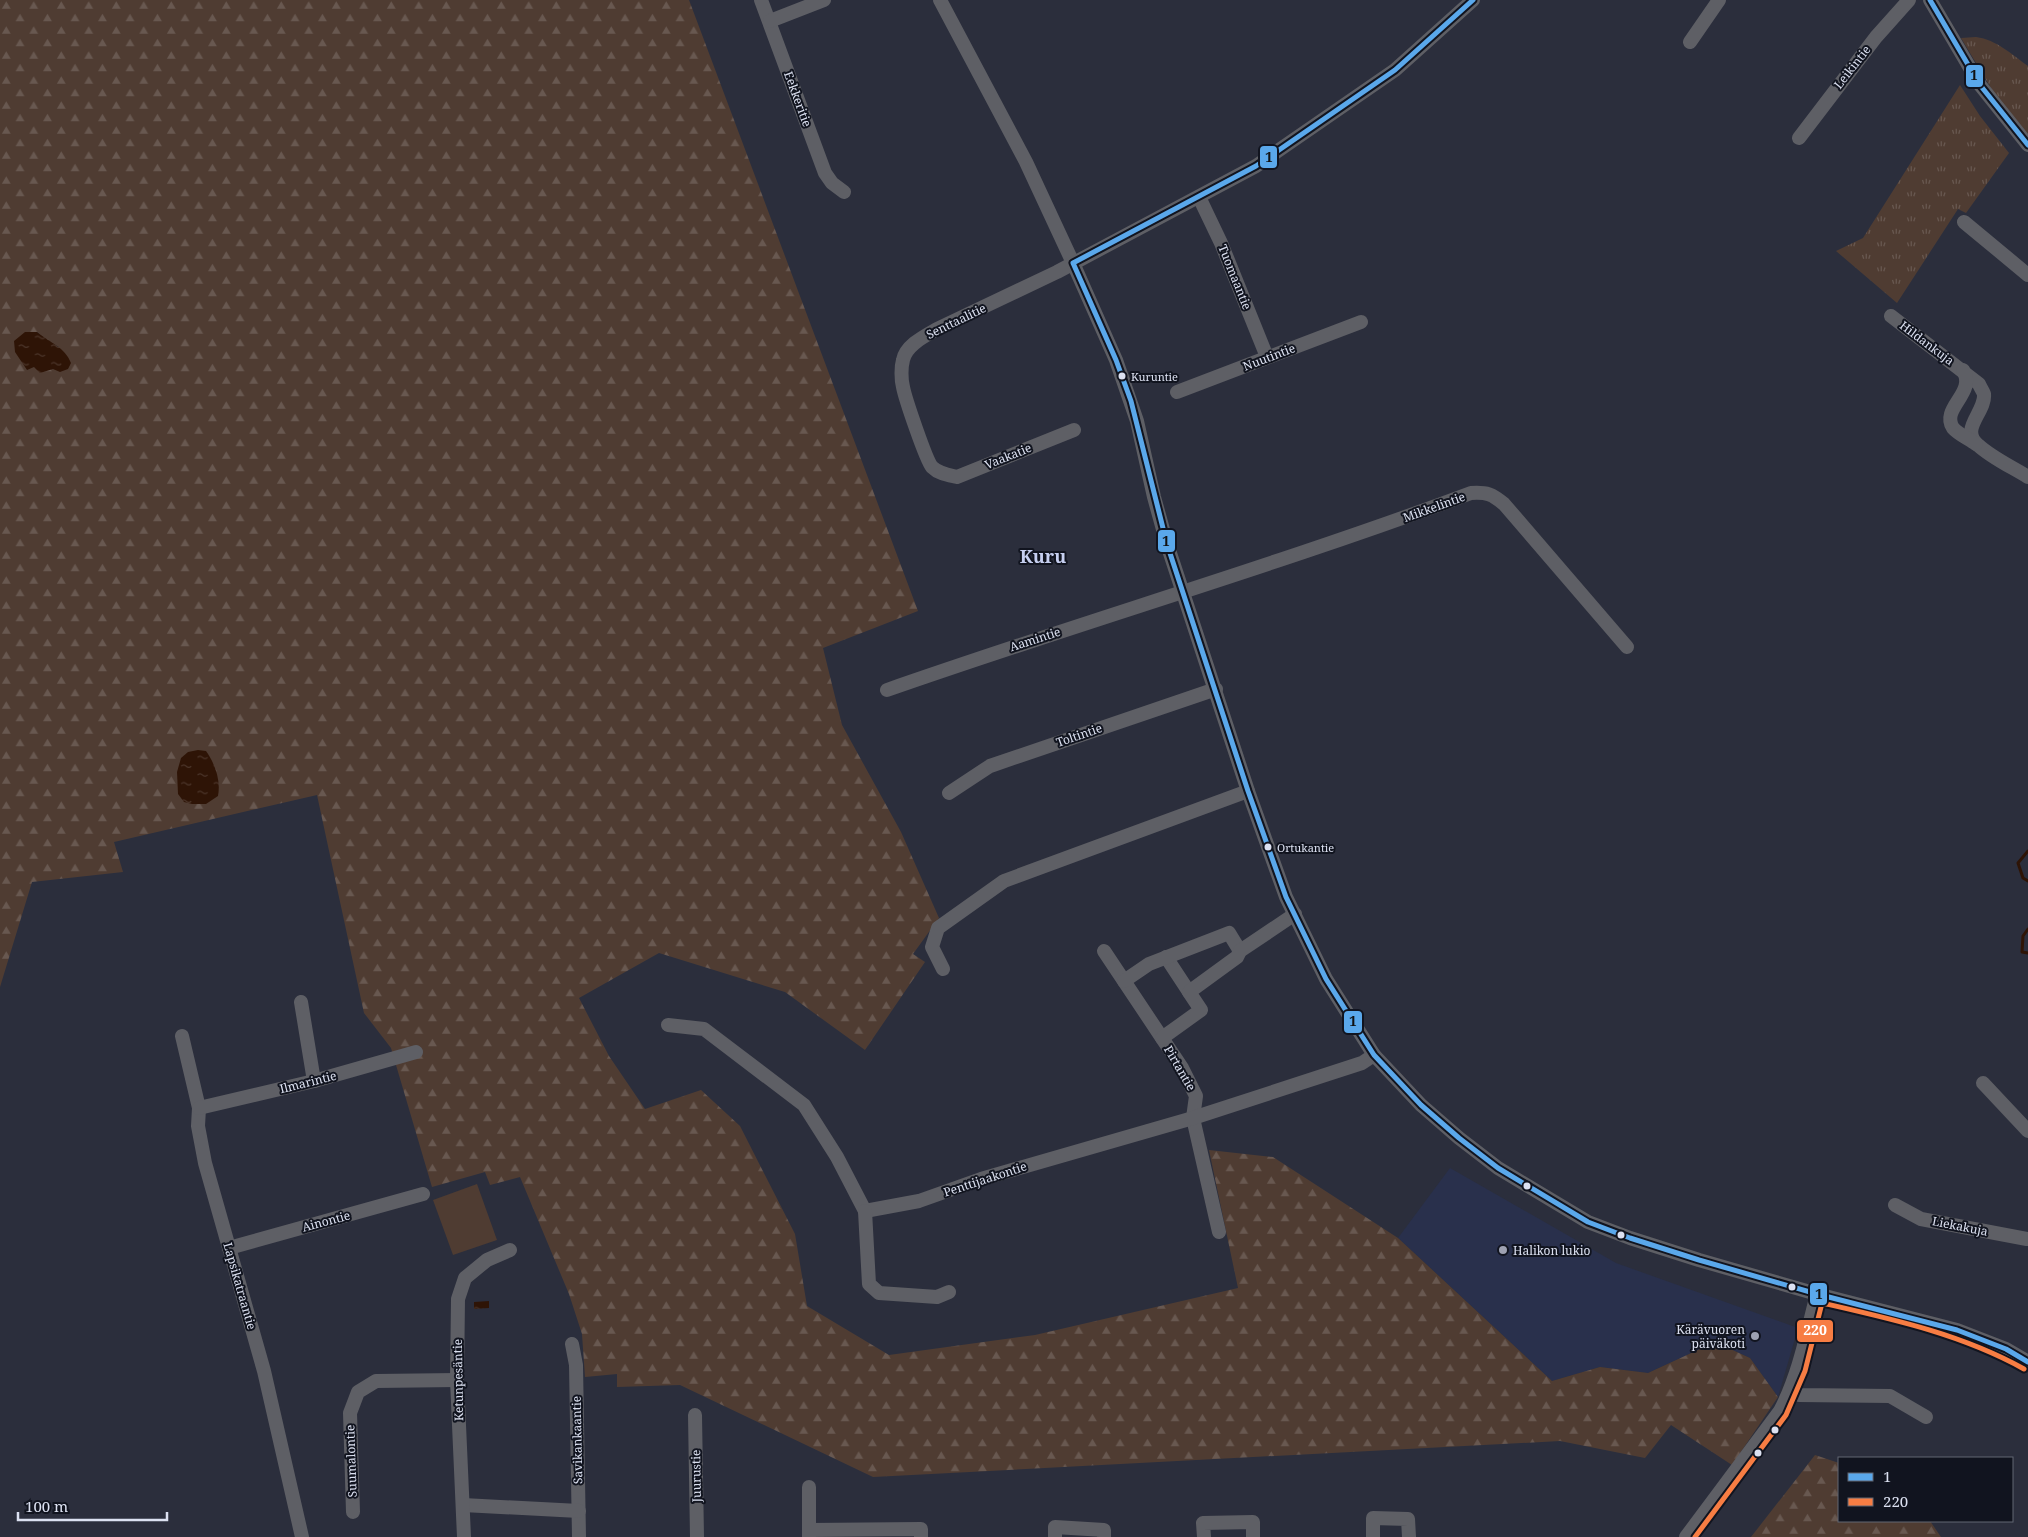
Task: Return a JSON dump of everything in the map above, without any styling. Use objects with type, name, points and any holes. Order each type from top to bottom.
[{"type":"street","name":"Eekkeritie","points":[[761,0],[825,173],[832,183],[844,192]]},
{"type":"street","points":[[770,21],[824,0]]},
{"type":"street","points":[[940,0],[1026,162],[1074,263],[1116,360],[1131,401],[1154,497],[1183,591],[1248,791],[1286,896],[1326,979],[1374,1055],[1421,1105],[1458,1138],[1498,1168],[1588,1222],[1665,1249],[1818,1294],[1957,1330],[2006,1349],[2028,1362]]},
{"type":"street","name":"Senttaalitie","points":[[942,474],[931,466],[902,385],[903,359],[908,350],[919,340],[937,329],[1057,272],[1256,166],[1395,70],[1473,0]]},
{"type":"street","points":[[1690,42],[1719,0]]},
{"type":"street","name":"Leikintie","points":[[1799,138],[1876,37],[1909,0]]},
{"type":"street","points":[[1930,0],[1980,85],[2028,145]]},
{"type":"street","name":"Tuomaantie","points":[[1199,198],[1221,243],[1267,358]]},
{"type":"street","points":[[1964,222],[2028,275]]},
{"type":"street","name":"Hildankuja","points":[[1891,316],[1979,384],[1984,394],[1982,404],[1971,428],[1971,436],[1977,445]]},
{"type":"street","name":"Nuutintie","points":[[1176,392],[1361,322]]},
{"type":"street","name":"Hildankuja","points":[[1963,370],[1967,377],[1967,384],[1951,414],[1950,421],[1954,429],[2028,477]]},
{"type":"street","name":"Vaakatie","points":[[942,474],[957,476],[1074,430]]},
{"type":"street","name":"Mikkelintie","points":[[1183,591],[1393,522],[1470,493],[1483,492],[1493,495],[1504,504],[1627,646]]},
{"type":"street","name":"Aamintie","points":[[887,690],[1017,644],[1183,591]]},
{"type":"street","name":"Toltintie","points":[[949,793],[990,766],[1216,688]]},
{"type":"street","points":[[943,969],[932,947],[938,928],[1004,881],[1248,791]]},
{"type":"street","points":[[1189,992],[1240,951],[1295,914]]},
{"type":"street","points":[[1124,980],[1149,964],[1229,933],[1240,951]]},
{"type":"street","name":"Pirtantie","points":[[1104,951],[1182,1068],[1196,1096],[1193,1118],[1219,1232]]},
{"type":"street","points":[[1162,1038],[1201,1010],[1166,957]]},
{"type":"street","points":[[301,1002],[314,1081]]},
{"type":"street","points":[[668,1025],[704,1029],[804,1105],[838,1157],[865,1211],[869,1284],[879,1294],[937,1297],[949,1292]]},
{"type":"street","name":"Lapsikatraantie","points":[[182,1036],[199,1108],[198,1126],[205,1163],[264,1371],[302,1537]]},
{"type":"street","name":"Ilmarintie","points":[[199,1108],[314,1081],[416,1052]]},
{"type":"street","name":"Penttijaakontie","points":[[865,1211],[919,1201],[981,1180],[1193,1118],[1362,1063],[1374,1055]]},
{"type":"street","points":[[1983,1083],[2028,1131]]},
{"type":"street","name":"Ainontie","points":[[229,1248],[423,1194]]},
{"type":"street","name":"Liekakuja","points":[[1895,1205],[1922,1219],[2028,1239]]},
{"type":"street","name":"Ketunpesäntie","points":[[464,1537],[457,1380],[458,1299],[465,1278],[487,1260],[510,1250]]},
{"type":"street","points":[[1686,1537],[1780,1411],[1790,1393],[1818,1294]]},
{"type":"street","name":"Savikankaantie","points":[[572,1344],[576,1365],[580,1537]]},
{"type":"street","name":"Suumalontie","points":[[353,1512],[350,1413],[358,1392],[376,1381],[457,1380]]},
{"type":"street","points":[[1790,1393],[1799,1395],[1890,1396],[1926,1417]]},
{"type":"street","name":"Juurustie","points":[[695,1415],[697,1537]]},
{"type":"street","points":[[809,1487],[809,1533],[921,1533]]},
{"type":"street","points":[[463,1505],[579,1510]]},
{"type":"street","points":[[1373,1537],[1373,1518],[1408,1519],[1409,1537]]},
{"type":"street","points":[[1204,1537],[1203,1523],[1253,1522],[1253,1537]]},
{"type":"street","points":[[1055,1537],[1055,1527],[1104,1530],[1104,1537]]},
{"type":"shaded area","points":[[1450,1168],[1616,1263],[1798,1328],[1778,1397],[1750,1358],[1715,1342],[1648,1373],[1600,1367],[1552,1381],[1398,1238]]},
{"type":"green space","points":[[0,0],[689,0],[918,611],[823,648],[842,725],[901,832],[939,918],[913,954],[925,962],[865,1050],[785,992],[659,953],[579,998],[609,1056],[645,1109],[701,1090],[740,1126],[795,1234],[807,1306],[889,1355],[1035,1335],[1238,1288],[1209,1150],[1273,1157],[1398,1238],[1552,1381],[1600,1367],[1648,1373],[1715,1342],[1750,1358],[1778,1397],[1732,1465],[1671,1425],[1645,1458],[1560,1441],[873,1477],[680,1385],[617,1387],[617,1374],[585,1377],[582,1334],[569,1294],[520,1177],[490,1185],[485,1172],[432,1187],[391,1048],[364,1013],[317,795],[114,842],[123,872],[32,882],[0,987]],"holes":[[[37,332],[47,341],[59,347],[27,370]]]},
{"type":"green space","points":[[1976,37],[1997,44],[2028,66],[2028,134],[1994,93],[1961,38]]},
{"type":"green space","points":[[1960,85],[1980,116],[2009,153],[1966,213],[1958,209],[1897,303],[1836,251],[1863,238]]},
{"type":"green space","points":[[477,1184],[497,1240],[453,1255],[433,1200]]},
{"type":"green space","points":[[1815,1455],[1838,1463],[1838,1522],[1931,1522],[1941,1537],[1751,1537]]},
{"type":"water","points":[[25,332],[37,332],[61,349],[71,363],[68,369],[60,372],[53,369],[40,373],[34,367],[27,370],[15,352],[14,341]]},
{"type":"water","points":[[206,751],[215,767],[218,778],[218,796],[206,804],[184,802],[178,794],[177,772],[181,758],[188,752]]},
{"type":"water","points":[[489,1301],[489,1308],[474,1309],[474,1302]]},
{"type":"waterway","points":[[2028,851],[2018,863],[2023,878],[2028,881]]},
{"type":"waterway","points":[[2028,929],[2023,936],[2022,952],[2028,953]]},
{"type":"transit line","name":"1","points":[[1473,0],[1395,70],[1256,166],[1073,263],[1116,360],[1131,401],[1167,544],[1248,791],[1286,897],[1326,979],[1374,1055],[1421,1105],[1498,1168],[1588,1222],[1630,1238],[1817,1294],[1957,1330],[2006,1349],[2028,1362]]},
{"type":"transit line","name":"1","points":[[1930,0],[1980,85],[2028,145]]},
{"type":"transit line","name":"220","points":[[1695,1537],[1786,1415],[1805,1371],[1822,1303],[1900,1322],[1951,1337],[1976,1346],[2024,1369]]},
{"type":"place","name":"Kuruntie","points":[[1122,376]]},
{"type":"place","name":"Ortukantie","points":[[1268,847]]},
{"type":"place","name":"Halikon lukio","points":[[1503,1250]]},
{"type":"place","name":"Kärävuoren päiväkoti","points":[[1755,1336]]},
{"type":"district","name":"Kuru","points":[[1043,556]]}]
